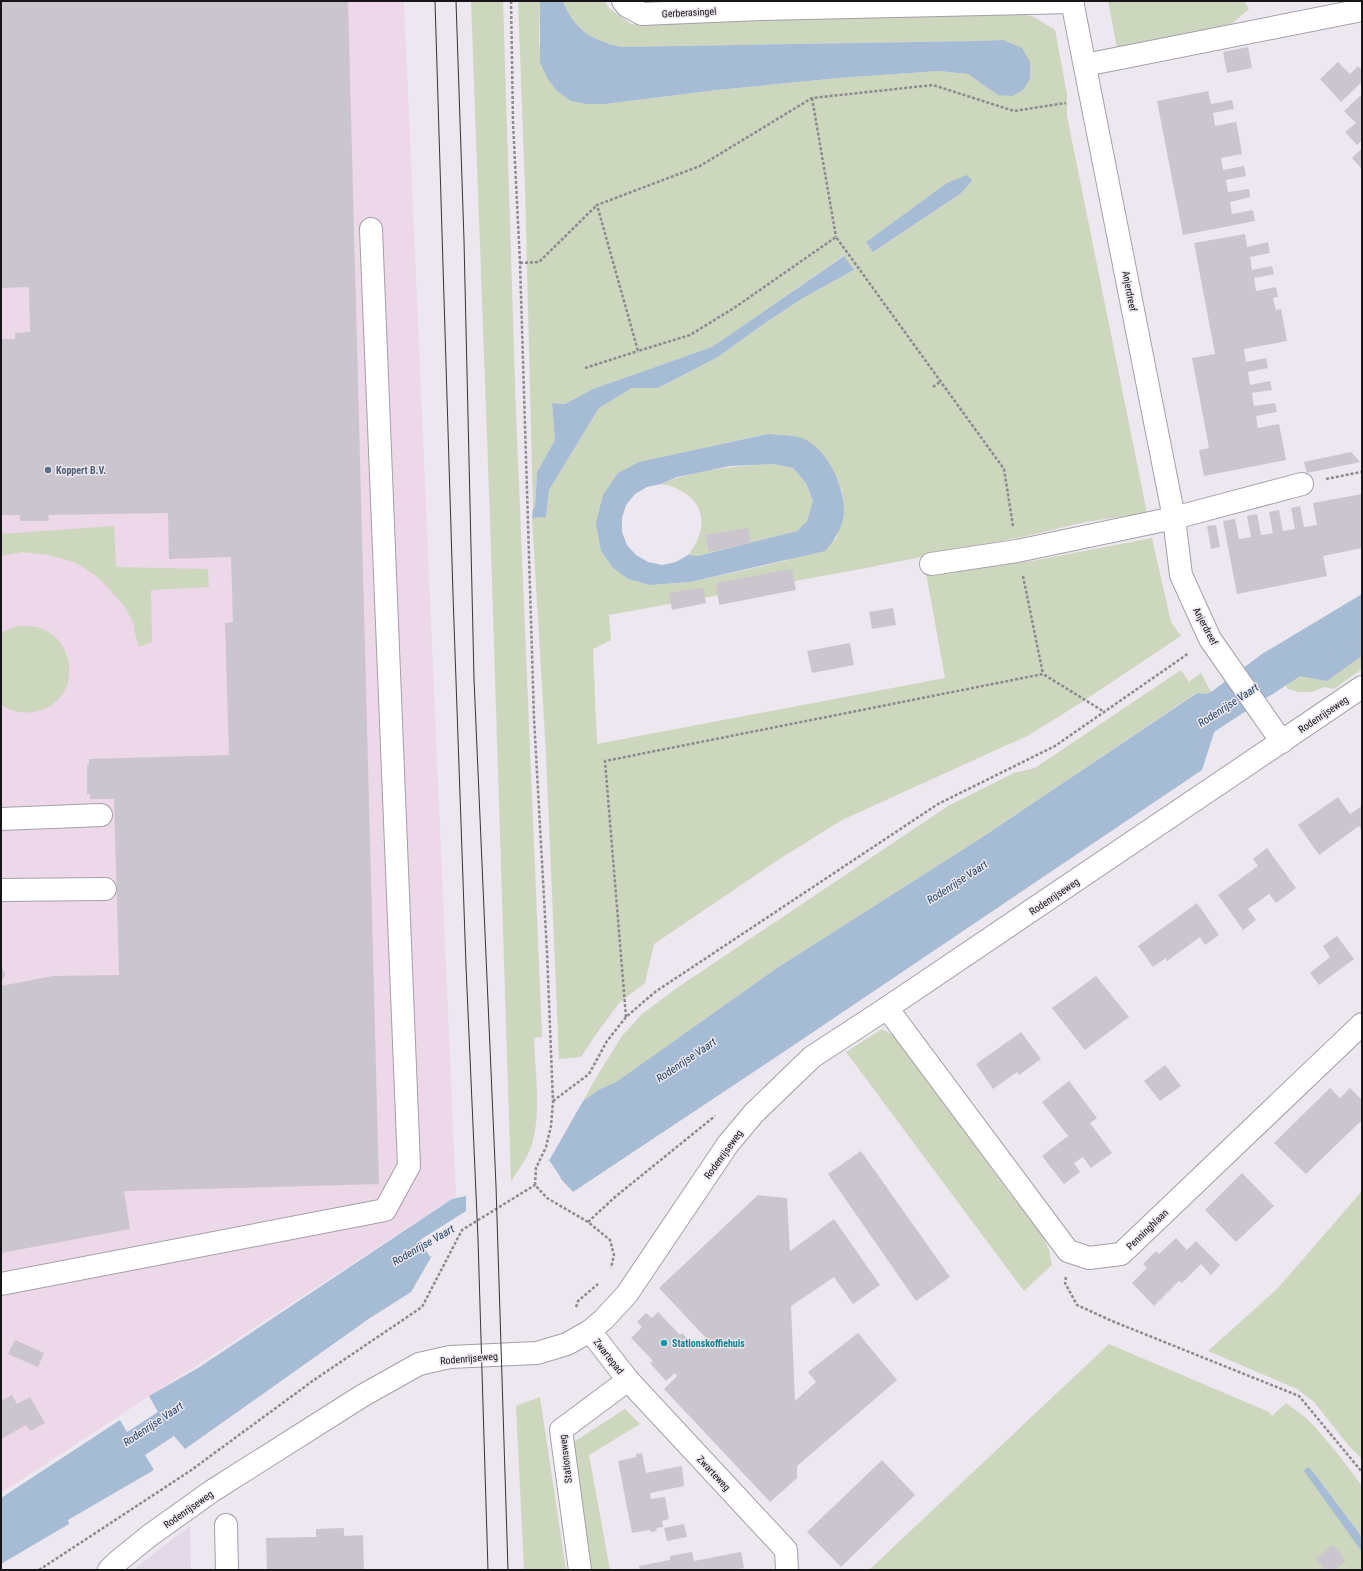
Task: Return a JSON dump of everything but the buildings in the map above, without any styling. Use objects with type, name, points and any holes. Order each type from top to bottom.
[{"type":"street","name":"Gerberasingel","points":[[623,1],[627,6],[642,14],[760,5],[1073,2]]},
{"type":"street","name":"Anjerdreef","points":[[1073,2],[1174,518],[1181,576],[1210,639],[1282,742]]},
{"type":"street","points":[[1086,65],[1362,10]]},
{"type":"street","points":[[1,1284],[385,1210],[410,1166],[371,230]]},
{"type":"street","points":[[931,564],[1017,550],[1174,518],[1302,484]]},
{"type":"street","name":"Rodenrijseweg","points":[[109,1570],[149,1536],[212,1491],[362,1396],[419,1364],[450,1357],[537,1353],[567,1344],[590,1331],[604,1319],[627,1294],[728,1144],[754,1113],[812,1057],[888,1008],[1362,687]]},
{"type":"street","points":[[1,819],[100,815]]},
{"type":"street","points":[[1,890],[105,889]]},
{"type":"street","points":[[888,1008],[1068,1251]]},
{"type":"street","name":"Penninghlaan","points":[[1068,1251],[1089,1258],[1121,1254],[1362,1024]]},
{"type":"street","name":"Zwartepad","points":[[590,1331],[628,1380]]},
{"type":"street","name":"Stationsweg","points":[[580,1570],[562,1430],[628,1380]]},
{"type":"street","name":"Zwarteweg","points":[[628,1380],[786,1550],[787,1570]]},
{"type":"street","points":[[226,1525],[227,1570]]},
{"type":"path","points":[[511,1],[513,122],[520,263],[534,718],[547,952],[553,1102],[551,1126],[546,1147],[536,1168],[535,1185],[556,1205],[588,1222],[610,1240],[614,1255],[612,1267],[609,1272]]},
{"type":"path","points":[[520,263],[538,262],[597,204],[700,166],[812,98],[933,85],[1014,110],[1092,99]]},
{"type":"path","points":[[812,98],[836,237],[1004,469],[1017,550],[1043,674]]},
{"type":"path","points":[[597,204],[638,351]]},
{"type":"path","points":[[585,368],[690,335],[734,308],[836,237]]},
{"type":"path","points":[[933,388],[940,382]]},
{"type":"path","points":[[1302,484],[1361,472]]},
{"type":"path","points":[[553,1102],[589,1074],[607,1041],[626,1018],[655,992],[938,804],[1055,746],[1103,711],[1210,639]]},
{"type":"path","points":[[626,1018],[605,760],[1043,674],[1103,711]]},
{"type":"path","points":[[588,1222],[615,1197],[718,1114],[730,1109],[754,1113]]},
{"type":"path","points":[[39,1570],[190,1471],[314,1380],[422,1307],[462,1230],[535,1185]]},
{"type":"path","points":[[1068,1251],[1065,1283],[1077,1305],[1112,1321],[1299,1396],[1362,1472]]},
{"type":"path","points":[[590,1331],[578,1316],[576,1308],[578,1301],[600,1282]]},
{"type":"shaded area","points":[[1,1],[404,1],[456,1196],[1,1493]]},
{"type":"shaded area","points":[[190,1526],[191,1570],[133,1570]]},
{"type":"green space","points":[[471,1],[503,1],[516,415],[542,1037],[534,1038],[537,1107],[534,1134],[531,1147],[511,1182],[490,518]]},
{"type":"green space","points":[[518,1],[540,1],[539,44],[571,101],[586,104],[605,104],[717,90],[839,78],[939,71],[968,74],[998,95],[1003,40],[622,47],[602,41],[586,33],[573,20],[563,1],[605,1],[609,8],[631,24],[1011,11],[1034,17],[1055,30],[1067,94],[1067,116],[1147,513],[1085,522],[1027,536],[861,569],[609,615],[611,640],[593,649],[597,744],[945,678],[926,573],[1032,561],[1152,538],[1171,622],[1181,636],[1082,702],[1029,735],[842,820],[781,858],[654,944],[645,983],[619,1003],[581,1057],[559,1059],[546,754],[532,518],[546,517],[549,490],[599,408],[632,388],[658,388],[718,357],[803,298],[854,270],[843,256],[712,347],[593,389],[565,404],[552,403],[555,440],[537,472],[535,507],[533,509],[525,187]],"holes":[[[972,181],[960,194],[873,252],[866,242],[947,183]],[[768,434],[833,470],[842,490],[844,514],[836,539],[785,561],[690,582],[650,585],[628,579],[613,568],[601,551],[639,462]]]},
{"type":"green space","points":[[1108,1],[1244,1],[1249,9],[1230,25],[1117,48]]},
{"type":"green space","points":[[773,464],[793,468],[806,483],[813,501],[807,521],[797,531],[698,556],[688,555],[696,543],[700,531],[701,520],[699,510],[694,501],[686,494],[675,488],[661,484],[688,475],[716,469]]},
{"type":"green space","points":[[114,526],[116,567],[208,569],[209,587],[151,590],[152,642],[139,647],[134,625],[125,607],[101,580],[92,573],[74,562],[48,555],[23,552],[1,556],[1,534]]},
{"type":"green space","points":[[18,626],[38,627],[52,634],[63,646],[68,661],[69,677],[63,694],[56,702],[39,711],[20,712],[10,710],[1,705],[1,633]]},
{"type":"green space","points":[[1362,656],[1362,669],[1334,689],[1324,687],[1312,692],[1299,692],[1288,689],[1274,672],[1327,681]]},
{"type":"green space","points":[[1181,670],[1189,682],[1201,673],[1211,692],[1206,694],[1196,693],[981,838],[777,968],[616,1082],[598,1090],[583,1101],[622,1036],[642,1014],[677,988],[948,806],[1014,773],[1035,768]]},
{"type":"green space","points":[[882,1029],[896,1037],[1010,1194],[1040,1230],[1049,1250],[1052,1265],[1024,1291],[846,1052]]},
{"type":"green space","points":[[1362,1191],[1362,1459],[1348,1445],[1314,1402],[1297,1389],[1208,1351],[1278,1288]]},
{"type":"green space","points":[[1109,1344],[1269,1412],[1272,1416],[1286,1403],[1306,1418],[1338,1454],[1362,1486],[1362,1537],[1311,1469],[1362,1552],[1362,1570],[869,1570]]},
{"type":"green space","points":[[540,1397],[566,1570],[524,1570],[516,1406]]},
{"type":"green space","points":[[625,1409],[640,1424],[589,1455],[610,1570],[587,1570],[569,1445]]},
{"type":"water","points":[[540,1],[563,1],[573,20],[586,33],[602,41],[622,47],[1003,40],[1022,48],[1030,62],[1030,79],[1023,90],[1012,96],[998,95],[968,74],[939,71],[839,78],[717,90],[605,104],[586,104],[571,101],[557,91],[547,78],[540,62]]},
{"type":"water","points":[[967,175],[972,181],[960,194],[873,252],[866,242],[947,183]]},
{"type":"water","points":[[844,256],[854,270],[803,298],[718,357],[658,388],[632,388],[599,408],[549,490],[546,517],[532,518],[533,509],[535,507],[537,472],[555,440],[552,403],[565,404],[593,389],[712,347]]},
{"type":"water","points":[[768,434],[802,438],[819,450],[833,469],[838,480],[844,502],[842,523],[832,543],[825,551],[690,582],[650,585],[628,579],[613,568],[601,551],[596,523],[603,495],[618,473],[639,462]],"holes":[[[773,464],[793,468],[806,483],[813,501],[807,521],[797,531],[698,556],[688,555],[676,562],[662,565],[648,562],[636,555],[627,545],[622,532],[622,518],[626,505],[635,494],[647,487],[661,484],[677,477],[730,466]]]},
{"type":"water","points":[[1362,594],[1362,656],[1327,681],[1274,672],[1222,708],[1202,770],[573,1192],[560,1178],[433,1254],[411,1292],[370,1318],[185,1449],[174,1436],[145,1455],[154,1470],[68,1520],[69,1524],[1,1564],[1,1498],[120,1420],[127,1432],[158,1412],[149,1396],[198,1368],[452,1199],[466,1196],[466,1212],[546,1162],[550,1159],[583,1101],[598,1090],[616,1082],[777,968],[981,838],[1197,693],[1206,694],[1211,692],[1262,654]]},
{"type":"water","points":[[1307,1467],[1311,1469],[1362,1537],[1362,1552],[1304,1471]]},
{"type":"pier","points":[[549,1160],[561,1178],[430,1257],[420,1240],[466,1211],[466,1194],[468,1195],[468,1208]]},
{"type":"waterway","name":"Rodenrijse Vaart","points":[[1188,731],[1362,618]]},
{"type":"tram line","points":[[435,1],[453,595],[466,966],[478,1239],[488,1570]]},
{"type":"tram line","points":[[456,1],[464,240],[474,679],[496,1186],[508,1570]]},
{"type":"place","name":"Koppert B.V.","points":[[48,470]]},
{"type":"place","name":"Stationskoffiehuis","points":[[664,1343]]}]
